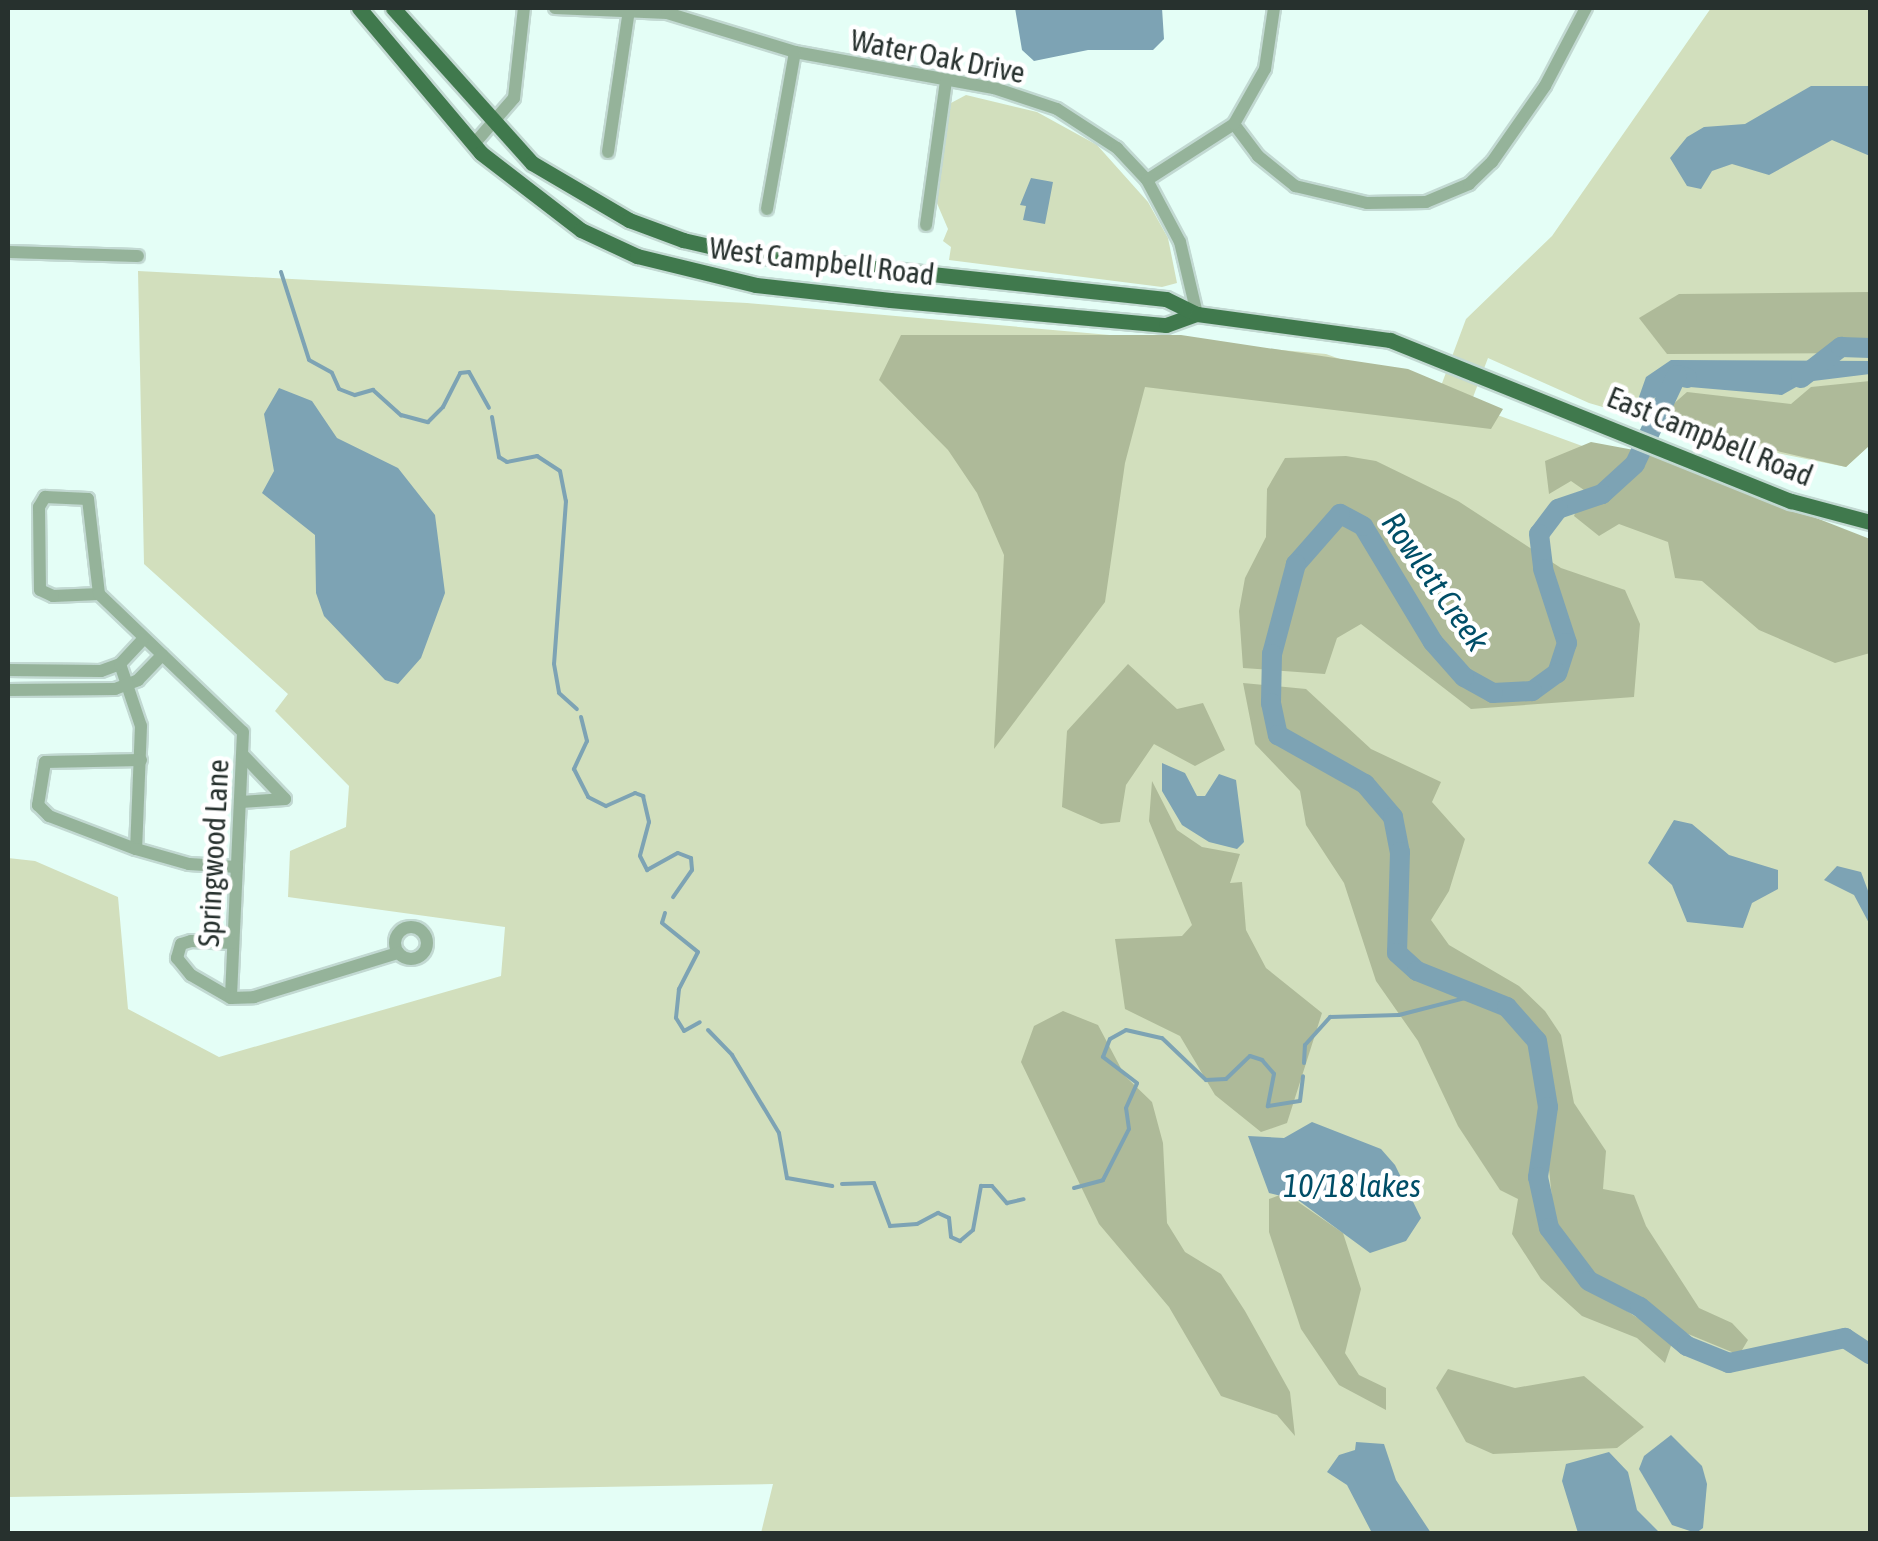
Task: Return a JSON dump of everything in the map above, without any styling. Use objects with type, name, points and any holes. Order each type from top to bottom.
[{"type":"main road","name":"West Campbell Road","points":[[359,8],[474,144],[531,196],[581,230],[699,275],[1130,322],[1166,324],[1197,314]]},
{"type":"main road","name":"West Campbell Road","points":[[393,8],[532,163],[577,192],[683,240],[801,261],[1166,299],[1197,314],[1390,340],[1531,392]]},
{"type":"main road","name":"East Campbell Road","points":[[1531,392],[1790,501],[1870,522]]},
{"type":"street","points":[[474,144],[495,126],[520,78],[524,8]]},
{"type":"street","name":"Water Oak Drive","points":[[555,8],[667,13],[794,52],[1057,109],[1116,148],[1148,180],[1180,242],[1197,314]]},
{"type":"street","points":[[1148,180],[1234,124],[1265,69],[1274,8]]},
{"type":"street","points":[[1234,124],[1277,175],[1327,197],[1401,205],[1446,196],[1483,172],[1503,148],[1555,70],[1586,8]]},
{"type":"street","points":[[608,152],[629,10]]},
{"type":"street","points":[[766,209],[794,52]]},
{"type":"street","points":[[926,225],[946,82]]},
{"type":"street","points":[[8,252],[138,256]]},
{"type":"street","points":[[45,497],[88,499],[99,594],[41,592],[39,506],[45,497]]},
{"type":"street","name":"Springwood Lane","points":[[99,594],[142,640],[243,732],[232,998]]},
{"type":"street","points":[[8,670],[101,671],[120,664],[142,640]]},
{"type":"street","points":[[8,690],[102,691],[130,684],[162,655]]},
{"type":"street","points":[[120,664],[140,716],[136,849]]},
{"type":"street","points":[[240,802],[284,799],[244,756]]},
{"type":"street","points":[[141,760],[51,760],[38,769],[43,811],[136,849],[188,864],[237,868]]},
{"type":"street","points":[[232,943],[191,940],[177,950],[191,976],[232,998],[254,998],[398,953]]},
{"type":"green space","points":[[1711,8],[1870,8],[1870,445],[1846,467],[1718,441],[1589,403],[1488,358],[1470,405],[1870,551],[1870,1533],[761,1533],[773,1484],[8,1497],[8,858],[35,861],[118,897],[128,1009],[219,1057],[501,976],[505,927],[288,897],[290,851],[346,827],[349,786],[275,711],[288,694],[144,564],[138,271],[747,303],[1326,354],[1438,394],[1466,319],[1552,236]]},
{"type":"green space","points":[[966,95],[1037,112],[1097,145],[1148,202],[1168,238],[1177,283],[1162,287],[949,260],[951,247],[943,241],[948,229],[936,201],[951,103]]},
{"type":"green space","points":[[1870,292],[1870,353],[1667,354],[1639,318],[1679,294]]},
{"type":"green space","points":[[901,335],[1181,335],[1408,369],[1503,409],[1491,429],[1145,387],[1125,463],[1105,602],[994,749],[1004,555],[977,493],[948,450],[879,380]]},
{"type":"green space","points":[[1870,381],[1870,445],[1846,467],[1653,422],[1687,392],[1791,404],[1811,387]]},
{"type":"green space","points":[[1591,442],[1650,453],[1870,539],[1870,653],[1835,663],[1759,630],[1702,581],[1675,578],[1668,542],[1619,524],[1599,536],[1574,516],[1584,490],[1571,481],[1549,494],[1545,461]]},
{"type":"green space","points":[[1346,456],[1376,461],[1458,501],[1561,568],[1625,590],[1640,624],[1634,697],[1471,709],[1361,624],[1337,638],[1325,674],[1243,668],[1239,611],[1245,578],[1266,537],[1267,489],[1285,458]]},
{"type":"green space","points":[[1128,664],[1177,709],[1203,703],[1225,750],[1195,766],[1154,744],[1126,785],[1120,822],[1101,824],[1062,807],[1067,731]]},
{"type":"green space","points":[[1243,683],[1306,689],[1371,749],[1441,782],[1432,802],[1465,839],[1449,891],[1431,920],[1449,945],[1519,986],[1545,1011],[1561,1035],[1574,1103],[1606,1151],[1603,1189],[1634,1195],[1646,1226],[1699,1308],[1732,1323],[1748,1340],[1739,1355],[1676,1329],[1592,1271],[1570,1244],[1554,1217],[1547,1151],[1554,1092],[1537,1027],[1515,1003],[1449,977],[1471,999],[1495,1007],[1533,1046],[1542,1103],[1532,1172],[1541,1221],[1579,1281],[1673,1340],[1665,1363],[1637,1338],[1582,1316],[1541,1279],[1512,1234],[1518,1199],[1500,1190],[1458,1126],[1418,1041],[1376,981],[1344,883],[1306,825],[1300,791],[1255,744]]},
{"type":"green space","points":[[1152,781],[1177,830],[1202,847],[1240,854],[1230,883],[1242,882],[1246,930],[1266,968],[1322,1013],[1287,1123],[1261,1132],[1215,1095],[1180,1036],[1125,1009],[1115,939],[1182,936],[1192,925],[1149,821]]},
{"type":"green space","points":[[1063,1011],[1098,1025],[1125,1076],[1152,1102],[1163,1143],[1167,1223],[1185,1252],[1221,1274],[1245,1311],[1290,1392],[1295,1436],[1277,1415],[1221,1396],[1169,1307],[1099,1224],[1021,1062],[1034,1026]]},
{"type":"green space","points":[[1285,1193],[1343,1233],[1361,1289],[1345,1353],[1359,1375],[1386,1388],[1386,1410],[1339,1385],[1301,1329],[1269,1232],[1269,1199]]},
{"type":"green space","points":[[1448,1369],[1515,1388],[1584,1376],[1644,1427],[1617,1448],[1493,1454],[1466,1442],[1436,1388]]},
{"type":"water","points":[[1015,8],[1162,8],[1164,39],[1153,50],[1088,50],[1034,61],[1022,50]]},
{"type":"water","points":[[1811,86],[1870,86],[1870,156],[1832,140],[1769,175],[1732,164],[1712,171],[1701,189],[1687,186],[1670,158],[1687,137],[1704,127],[1745,124]]},
{"type":"water","points":[[1031,178],[1053,182],[1045,224],[1023,220],[1026,206],[1020,205]]},
{"type":"water","points":[[1671,360],[1870,361],[1870,374],[1805,382],[1782,395],[1678,386],[1650,400],[1644,418],[1634,411],[1646,377]]},
{"type":"water","points":[[279,388],[312,401],[337,438],[398,468],[435,515],[445,593],[421,658],[398,684],[385,680],[324,616],[316,593],[315,535],[262,493],[274,471],[264,414]]},
{"type":"water","points":[[1162,763],[1185,773],[1197,796],[1205,796],[1219,774],[1236,780],[1244,842],[1237,849],[1209,842],[1182,825],[1162,791]]},
{"type":"water","points":[[1674,820],[1692,824],[1729,855],[1778,870],[1778,889],[1752,903],[1743,928],[1687,922],[1672,885],[1648,863]]},
{"type":"water","points":[[1837,866],[1861,872],[1870,896],[1870,925],[1854,895],[1824,880]]},
{"type":"water","name":"10/18 lakes","points":[[1312,1122],[1381,1149],[1395,1165],[1421,1218],[1406,1241],[1370,1253],[1298,1200],[1269,1193],[1248,1136],[1284,1138]]},
{"type":"water","points":[[1671,1435],[1702,1466],[1707,1484],[1703,1528],[1696,1533],[1672,1525],[1639,1469],[1644,1456]]},
{"type":"water","points":[[1356,1442],[1384,1444],[1396,1480],[1431,1533],[1372,1533],[1347,1485],[1327,1472],[1339,1455],[1355,1450]]},
{"type":"water","points":[[1609,1452],[1628,1472],[1637,1510],[1660,1533],[1578,1533],[1562,1481],[1566,1464]]},
{"type":"waterway","points":[[281,272],[309,360],[332,373],[339,389],[355,395],[373,390],[401,415],[428,422],[443,407],[460,373],[469,372],[489,408]]},
{"type":"waterway","name":"Rowlett Creek","points":[[1801,378],[1841,347],[1870,348]]},
{"type":"waterway","name":"Rowlett Creek","points":[[1687,378],[1677,375],[1635,464],[1602,494],[1558,509],[1539,534],[1543,569],[1567,643],[1557,673],[1532,691],[1493,693],[1464,677],[1433,642],[1363,526],[1340,514],[1296,564],[1272,654],[1271,703],[1278,735],[1365,784],[1393,817],[1400,852],[1397,953],[1417,971],[1507,1007],[1537,1041],[1548,1107],[1538,1177],[1549,1228],[1589,1281],[1640,1307],[1687,1346],[1729,1363],[1845,1338],[1870,1354]]},
{"type":"waterway","points":[[492,417],[499,457],[507,462],[537,456],[560,471],[566,501],[554,664],[559,693],[577,709]]},
{"type":"waterway","points":[[581,717],[587,741],[574,769],[588,797],[606,806],[635,793],[643,796],[649,822],[640,856],[647,870],[678,853],[691,858],[692,870],[673,897]]},
{"type":"waterway","points":[[665,913],[662,923],[698,952],[679,989],[676,1018],[684,1031],[700,1022]]},
{"type":"waterway","points":[[1304,1063],[1305,1045],[1330,1017],[1399,1015],[1477,995]]},
{"type":"waterway","points":[[708,1030],[732,1055],[779,1133],[787,1178],[832,1186]]},
{"type":"waterway","points":[[1074,1188],[1103,1180],[1129,1129],[1126,1108],[1137,1083],[1103,1057],[1110,1039],[1126,1030],[1162,1038],[1206,1080],[1226,1079],[1250,1056],[1262,1060],[1274,1074],[1268,1106],[1300,1101],[1303,1076]]},
{"type":"waterway","points":[[842,1184],[874,1183],[890,1226],[917,1224],[938,1213],[949,1218],[951,1237],[960,1241],[973,1230],[981,1186],[992,1186],[1007,1203],[1024,1199]]}]
